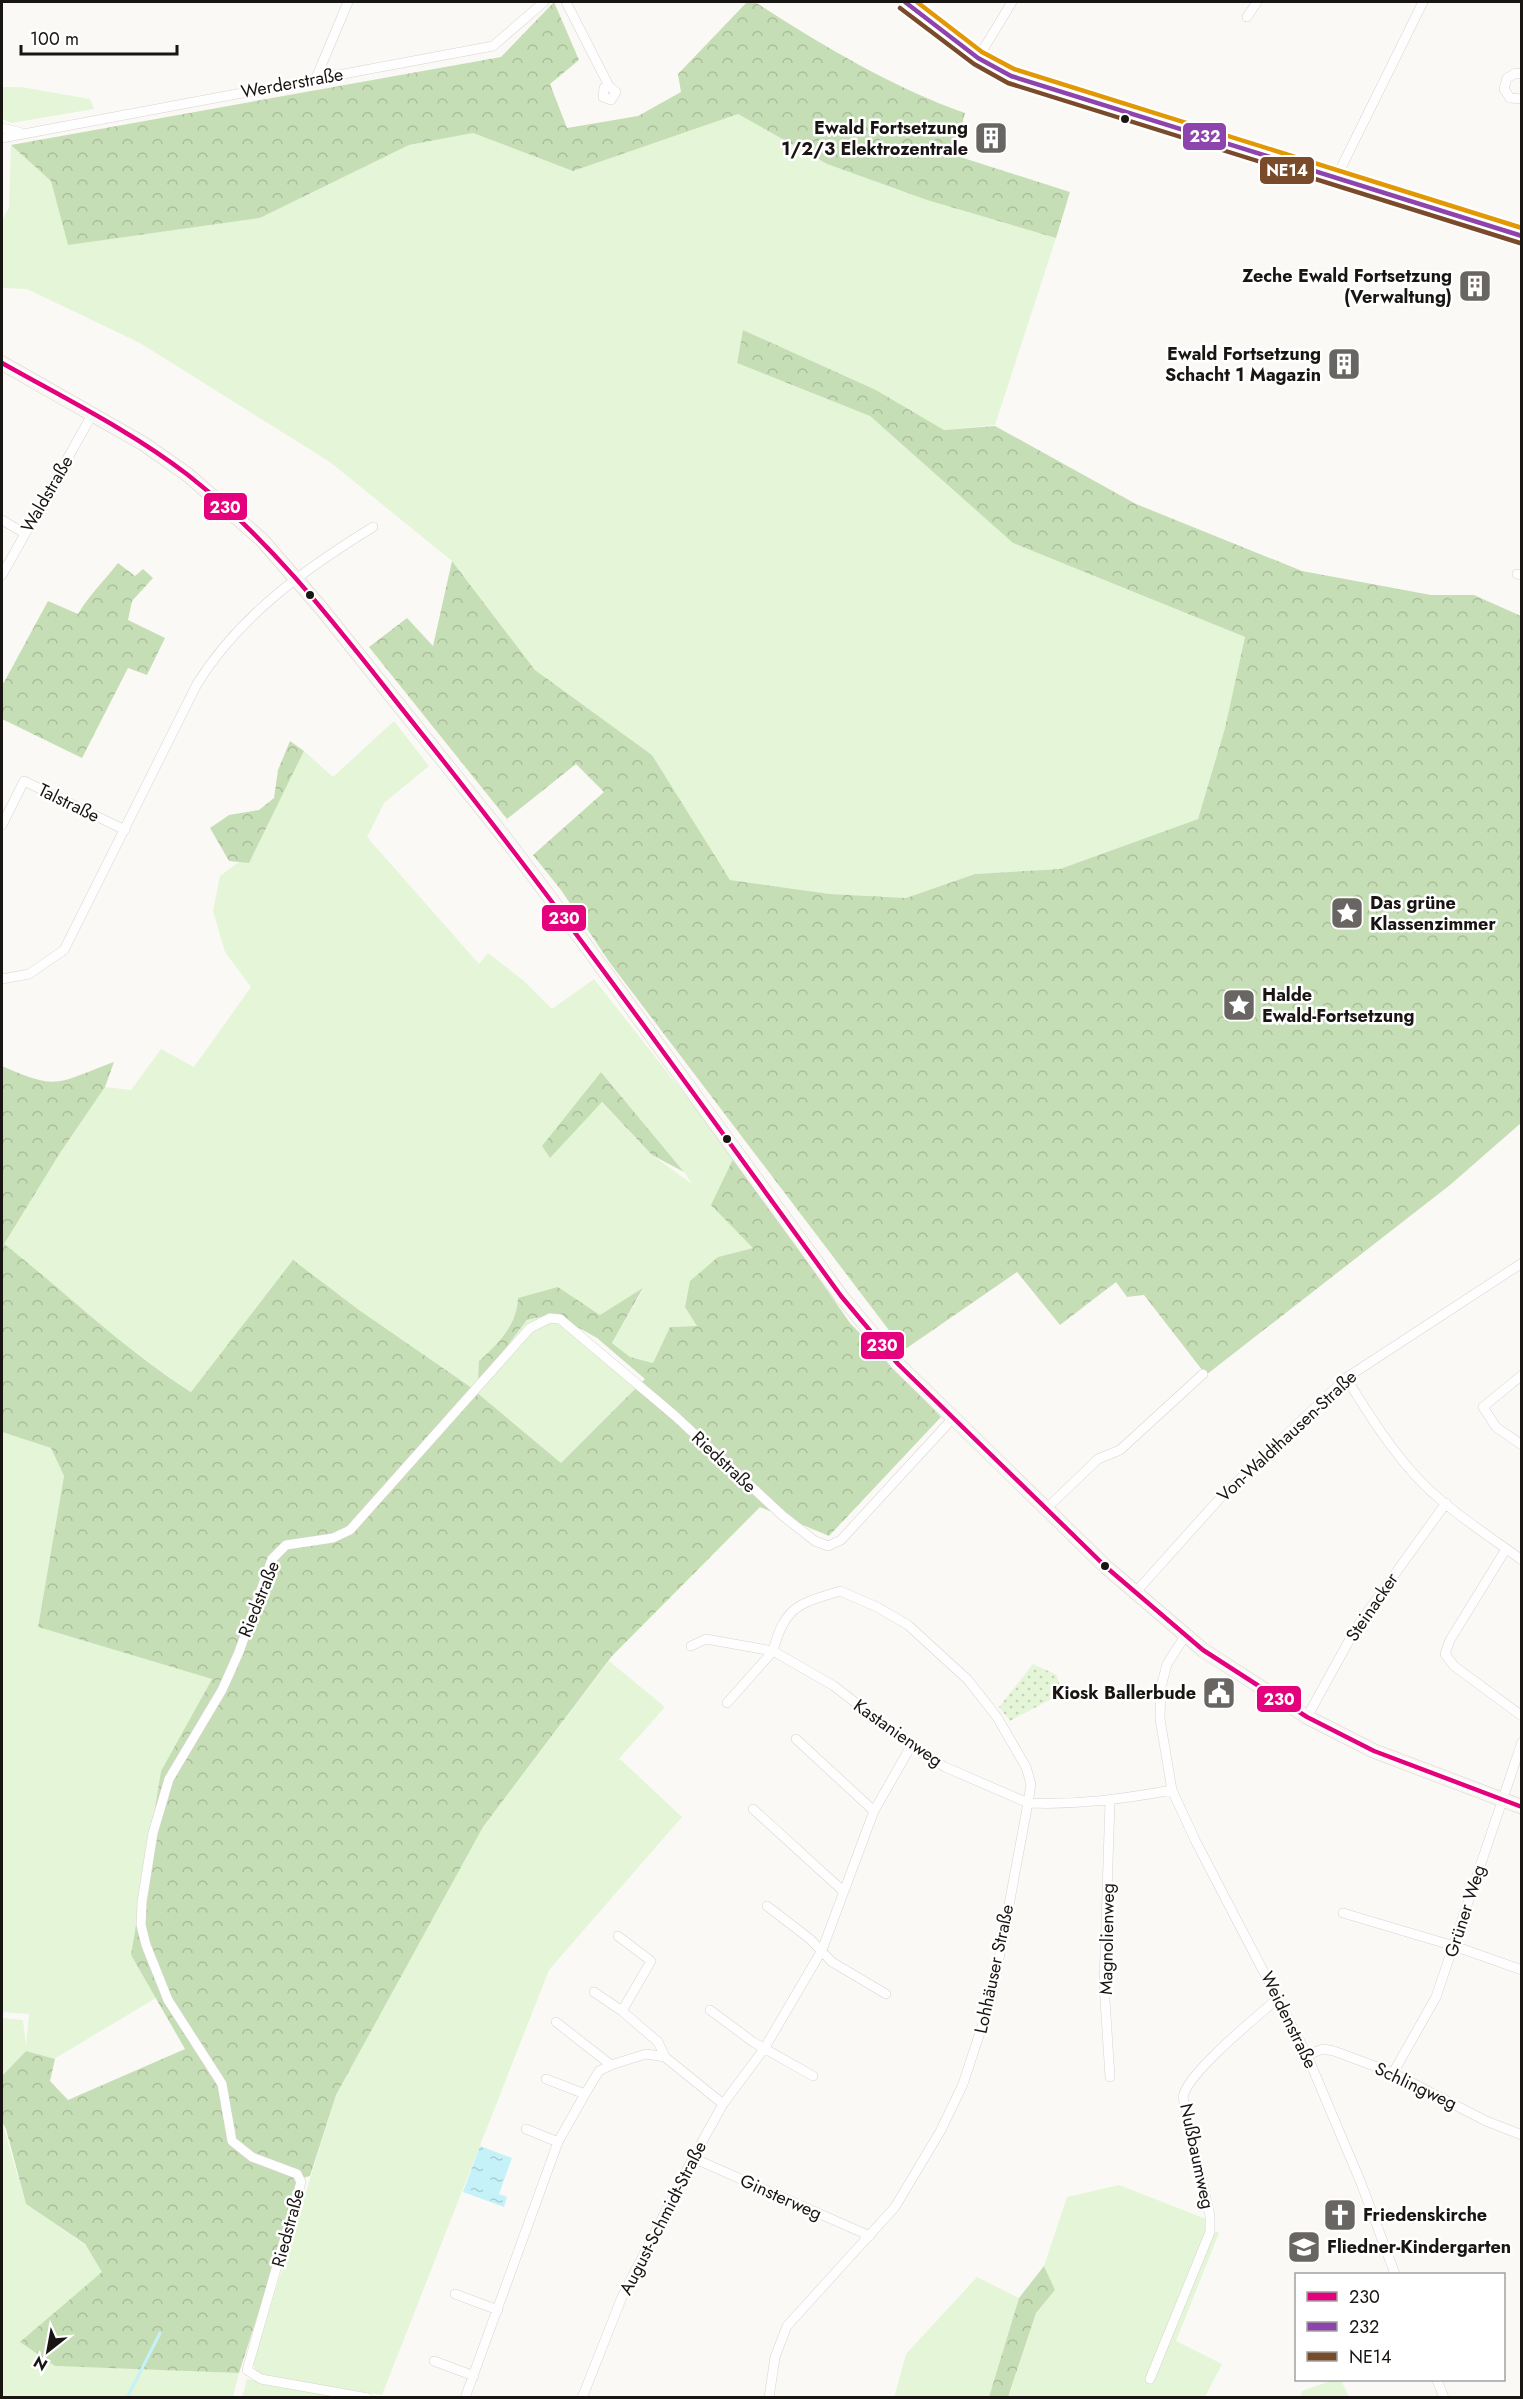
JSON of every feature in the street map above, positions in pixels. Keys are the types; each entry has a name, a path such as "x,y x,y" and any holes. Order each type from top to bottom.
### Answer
{"street":[{"path":"316,78 348,2"},
{"name":"Werderstraße","path":"2,138 493,46 544,2"},
{"path":"566,2 609,86"},
{"path":"905,2 978,58 1011,76 1521,236"},
{"path":"978,58 1012,2"},
{"path":"1247,17 1257,2"},
{"path":"1336,178 1423,2"},
{"path":"1521,74 1516,73 1507,78 1504,89 1510,98 1521,99"},
{"name":"Werderstraße","path":"2,128 24,133"},
{"path":"2,363 93,413 188,476 262,540 297,579 505,838 841,1296 898,1364 1134,1594 1185,1636 1258,1687 1307,1717 1374,1750 1521,1807"},
{"name":"Waldstraße","path":"2,575 93,413"},
{"path":"2,520 24,533"},
{"path":"2,979 29,974 64,950 197,684 213,658 254,613 297,579 373,527"},
{"name":"Talstraße","path":"2,825 24,781 125,830"},
{"name":"Von-Waldthausen-Straße","path":"1134,1594 1222,1496 1346,1378 1521,1263"},
{"name":"Riedstraße","path":"368,2397 261,2379 247,2370 301,2182 297,2174 252,2157 232,2141 222,2084 168,2000 153,1964 141,1925 142,1902 153,1833 169,1779 222,1690 239,1652 272,1559 286,1545 333,1538 350,1530 530,1328 550,1318 560,1319 588,1340 674,1414 783,1516 815,1541 828,1546 841,1540 954,1418"},
{"path":"1047,1508 1098,1459 1120,1450 1203,1374"},
{"path":"1521,1375 1483,1407 1496,1427 1521,1445"},
{"path":"1346,1378 1385,1439 1414,1475 1446,1503 1521,1560"},
{"name":"Steinacker","path":"1307,1717 1356,1628 1446,1503"},
{"path":"1506,1549 1450,1640 1445,1654 1454,1666 1521,1716"},
{"path":"727,1703 773,1651 780,1624 802,1603 846,1592 908,1625 968,1680 997,1717 1026,1767 1031,1784 1028,1803 1070,1805 1110,1801 1172,1790"},
{"name":"Weidenstraße","path":"1185,1636 1167,1664 1161,1687 1160,1719 1172,1790 1195,1840 1307,2055 1361,2183 1395,2273"},
{"name":"Kastanienweg","path":"692,1646 706,1639 773,1651 834,1686 911,1746 945,1767 1028,1803"},
{"path":"796,1739 874,1811"},
{"name":"Grüner Weg","path":"1393,2073 1436,1997 1521,1742"},
{"name":"August-Schmidt-Straße","path":"582,2397 622,2297 693,2158 723,2104 764,2049 822,1950 842,1890 874,1811 911,1746"},
{"name":"Magnolienweg","path":"1110,1801 1104,1984 1110,2077"},
{"name":"Lohhäuser Straße","path":"769,2397 775,2357 788,2326 798,2312 895,2207 941,2130 969,2068 992,1996 1028,1803"},
{"path":"753,1809 842,1890"},
{"path":"767,1906 822,1950 832,1962 886,1994"},
{"path":"1343,1913 1454,1946 1521,1970"},
{"path":"618,1936 651,1961 622,2011"},
{"path":"594,1992 622,2011 658,2042 665,2057 723,2104"},
{"name":"Nußbaumweg","path":"1150,2379 1210,2232 1210,2216 1183,2097 1184,2090 1203,2068 1278,1998"},
{"path":"710,2010 764,2049 813,2076"},
{"path":"556,2022 611,2065"},
{"name":"Schlingweg","path":"1307,2055 1323,2049 1334,2051 1393,2073 1441,2095 1486,2121 1521,2135"},
{"path":"465,2397 558,2142 585,2094 599,2072 611,2065 646,2054 665,2057"},
{"path":"546,2079 585,2094"},
{"path":"526,2129 558,2142"},
{"name":"Ginsterweg","path":"693,2158 870,2236"},
{"path":"455,2294 498,2310"},
{"path":"434,2361 474,2376"},
{"path":"1438,2381 1444,2397"}],"green space":[{"path":"554,2 579,60 550,84 567,128 638,116 681,92 678,74 747,2 755,2 805,34 883,77 965,113 954,155 1070,192 1056,238 927,200 827,164 738,114 573,171 473,133 409,145 260,218 68,245 51,181 11,145 501,57"},
{"path":"2,87 21,87 90,99 94,109 12,123 2,119"},
{"path":"738,113 827,164 927,200 1056,238 995,425 944,430 876,390 743,330 737,363 870,416 1013,543 1245,637 1225,728 1198,819 1060,869 975,874 906,898 830,894 729,880 652,755 535,670 452,561 330,462 140,343 27,289 2,288 2,221 9,207 11,145 52,181 68,244 260,218 409,145 473,133 573,171"},
{"path":"743,330 876,390 944,430 995,426 1136,504 1302,571 1431,595 1474,595 1521,616 1521,1123 1450,1185 1206,1375 1144,1295 1127,1297 1116,1282 1060,1325 1017,1272 904,1350 610,963 561,890 533,855 604,792 576,764 507,819 369,647 407,618 433,646 452,561 535,670 652,755 730,880 830,894 906,898 975,874 1060,869 1198,819 1225,728 1245,637 1013,543 870,416 737,363"},
{"path":"118,563 135,576 143,569 153,578 132,601 128,620 165,638 147,675 128,668 82,758 2,719 2,686 48,601 78,614"},
{"path":"394,721 429,766 384,803 367,837 479,964 488,953 524,981 552,1009 594,979 734,1157 753,1248 718,1257 698,1326 670,1327 653,1363 630,1357 612,1343 643,1290 600,1315 558,1287 517,1313 479,1383 527,1320 550,1315 637,1387 561,1463 469,1386 293,1261 192,1392 142,1358 3,1244 105,1087 131,1090 161,1049 194,1067 251,987 225,952 213,911 220,876 255,850 304,751 333,777","holes":["601,1072 692,1184 652,1155 601,1102 549,1158"]},
{"path":"290,741 304,751 249,863 229,861 210,828 229,815 259,810 274,798 278,770"},
{"path":"114,1062 105,1087 60,1153 4,1244 142,1358 191,1392 293,1260 359,1310 469,1386 561,1463 645,1379 597,1338 554,1314 527,1320 478,1384 479,1361 506,1333 514,1317 518,1298 558,1287 600,1315 643,1288 612,1343 630,1357 653,1363 670,1327 697,1326 685,1307 690,1281 718,1257 753,1248 711,1205 734,1157 850,1323 941,1417 829,1536 760,1507 612,1656 483,1827 336,2095 310,2176 302,2178 239,2373 55,2366 20,2342 102,2272 85,2244 26,2204 6,2129 2,2122 2,2076 26,2051 55,2059 50,2081 68,2100 185,2049 131,1955 161,1771 212,1679 38,1627 64,1476 51,1448 2,1432 2,1066 36,1079 59,1081"},
{"path":"601,1072 684,1172 652,1155 602,1102 550,1158 542,1146"},
{"path":"2,1432 51,1448 64,1476 38,1627 212,1679 161,1771 131,1955 156,1998 54,2059 26,2051 2,2076 2,2018 23,2020 26,2046 29,2014 2,2012"},
{"path":"609,1661 665,1707 617,1761 620,1759 682,1817 549,1970 382,2395 263,2376 256,2371 253,2363 336,2095 483,1827"},
{"path":"1033,1664 1057,1675 1061,1694 1010,1721 999,1707"},
{"path":"2,2122 26,2204 85,2245 103,2272 21,2342 55,2366 239,2373 233,2397 2,2397"},
{"path":"1119,2185 1206,2219 1207,2228 1219,2233 1176,2341 1222,2364 1205,2397 1008,2398 1036,2313 1055,2290 1044,2266 1067,2197"},
{"path":"1044,2266 1055,2290 1036,2313 1008,2397 989,2397 1019,2298"},
{"path":"977,2277 1019,2298 989,2397 894,2398 906,2354"},
{"path":"247,2379 342,2397 242,2398"},
{"path":"1330,2381 1341,2381 1349,2397 1300,2397 1302,2391"}],"water":[{"path":"480,2146 512,2158 499,2194 507,2197 504,2207 463,2192"}],"waterway":[{"path":"127,2398 160,2333"}],"transit line":[{"name":"232","path":"905,2 978,58 1011,76 1522,236"},
{"path":"917,2 982,52 1014,69 1522,228"},
{"name":"NE14","path":"900,8 974,64 1008,83 1520,243"},
{"name":"230","path":"2,363 97,416 166,459 221,503 283,565 368,665 530,872 841,1296 898,1364 1106,1567 1203,1650 1307,1717 1374,1751 1522,1807"}],"place":[{"name":"Ewald Fortsetzung 1/2/3 Elektrozentrale","path":"991,138"},
{"name":"Zeche Ewald Fortsetzung (Verwaltung)","path":"1475,286"},
{"name":"Ewald Fortsetzung Schacht 1 Magazin","path":"1344,364"},
{"name":"Das grüne Klassenzimmer","path":"1347,913"},
{"name":"Halde Ewald-Fortsetzung","path":"1239,1005"},
{"name":"Kiosk Ballerbude","path":"1219,1693"},
{"name":"Friedenskirche","path":"1340,2215"},
{"name":"Fliedner-Kindergarten","path":"1304,2247"}]}
